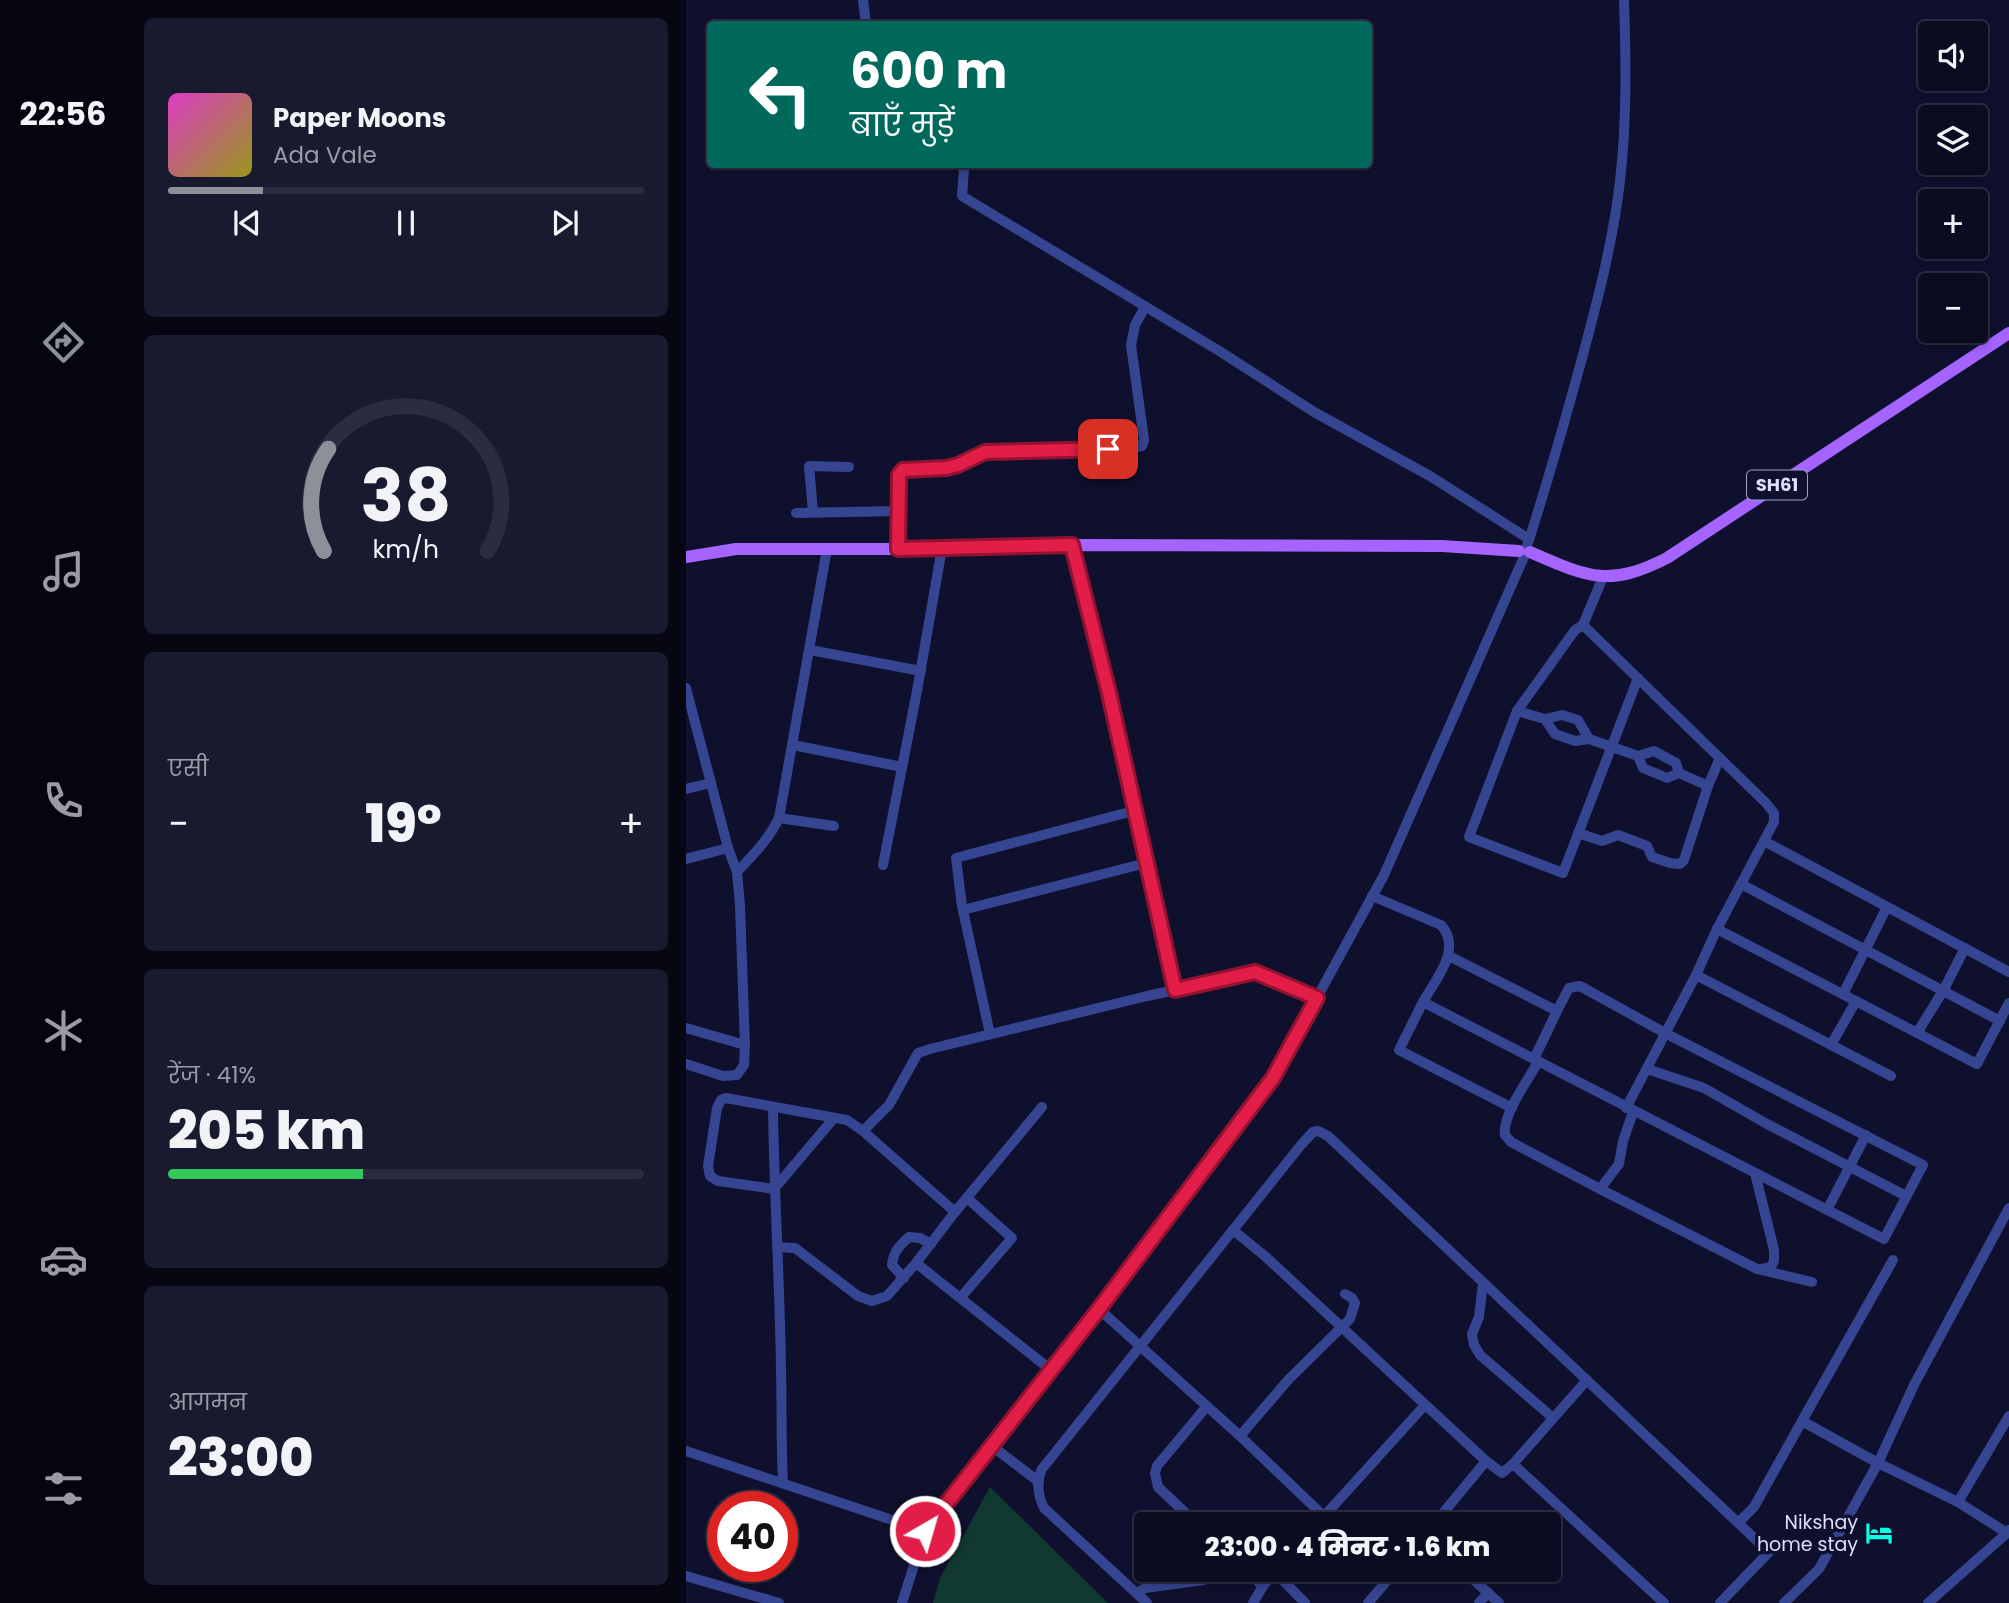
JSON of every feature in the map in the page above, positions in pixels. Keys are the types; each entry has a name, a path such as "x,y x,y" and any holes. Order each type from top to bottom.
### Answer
{"main road":[{"name":"SH61","path":"686,556 736,549 1072,545 1442,546 1526,549 1579,572 1603,577 1625,575 1644,570 1667,558 2009,333"}],"street":[{"path":"863,0 866,21"},
{"path":"902,1603 925,1531 1099,1309 1273,1078 1384,875 1526,549 1555,458 1612,235 1620,179 1626,89 1624,0"},
{"path":"963,168 962,196 1314,412 1430,476 1526,549"},
{"path":"898,549 899,475 908,469 946,468 985,452 1142,446 1144,440 1131,345 1135,325 1145,307"},
{"path":"813,512 810,467 849,467"},
{"path":"796,513 899,510"},
{"path":"1072,545 1109,693 1133,811 1175,990"},
{"path":"883,864 942,548"},
{"path":"737,872 762,846 779,818 827,549"},
{"path":"1603,577 1583,625 1575,630 1517,711 1469,837 1563,873 1638,678"},
{"path":"1583,625 1774,813 1774,822 1647,1069 1630,1110 1619,1164 1600,1189"},
{"path":"810,650 920,671"},
{"path":"686,688 690,715 737,872 745,1045 744,1065 737,1075 723,1076 686,1064"},
{"path":"1517,711 1545,719 1562,715 1578,720 1589,739"},
{"path":"1545,719 1555,734 1575,741 1589,739 1638,756 1654,751 1676,763 1679,773"},
{"path":"793,745 902,767"},
{"path":"1638,756 1643,768 1667,778 1679,773 1708,786"},
{"path":"1578,833 1602,841 1618,835 1647,846 1652,857 1680,864 1684,860 1720,758"},
{"path":"686,789 711,783"},
{"path":"990,1034 963,911 956,858 1133,811"},
{"path":"779,818 834,826"},
{"path":"1764,841 2009,972"},
{"path":"686,859 728,848"},
{"path":"963,911 1146,863"},
{"path":"1741,884 2000,1021"},
{"path":"1372,896 1441,925 1450,939 1449,956 1399,1050 1512,1108"},
{"path":"1843,994 1887,907"},
{"path":"1717,929 1977,1065 2009,1003"},
{"path":"1917,1033 1965,948"},
{"path":"1449,956 1557,1011"},
{"path":"863,1131 889,1105 918,1053 1255,972 1317,998"},
{"path":"1696,975 1891,1076"},
{"path":"1423,1002 1536,1061 1630,1110 1884,1239 1923,1164 1665,1033 1580,986 1569,988 1536,1061 1512,1108 1504,1130 1507,1139 1757,1269 1812,1282"},
{"path":"1831,1045 1856,1001"},
{"path":"686,1028 745,1045"},
{"path":"1647,1069 1704,1088 1849,1168 1906,1196"},
{"path":"774,1189 713,1179 708,1171 717,1108 721,1100 732,1098 847,1120 955,1212"},
{"path":"773,1107 782,1483"},
{"path":"777,1247 795,1248 859,1296 872,1301 887,1296 916,1264 955,1212 1042,1107"},
{"path":"774,1189 834,1118"},
{"path":"1147,1603 1044,1508 1040,1500 1039,1475 1301,1145 1313,1132 1318,1131 1328,1136 1769,1552 1720,1603"},
{"path":"1827,1210 1866,1135"},
{"path":"1755,1173 1774,1250 1771,1267 1757,1269"},
{"path":"961,1297 1012,1238 967,1198"},
{"path":"1784,1603 1819,1569 1878,1463 1914,1385 2009,1208"},
{"path":"1233,1230 1502,1473 1587,1380"},
{"path":"904,1278 892,1265 892,1255 909,1237 920,1238 931,1244"},
{"path":"1738,1522 1754,1507 1893,1260"},
{"path":"916,1264 1051,1370"},
{"path":"1483,1283 1479,1317 1472,1334 1474,1345 1480,1354 1553,1418"},
{"path":"1240,1436 1289,1379 1350,1319 1355,1306 1354,1300 1345,1294"},
{"path":"1099,1309 1240,1436 1314,1512"},
{"path":"1333,1512 1425,1405"},
{"path":"1184,1512 1158,1487 1155,1473 1157,1466 1207,1406"},
{"path":"1958,1502 2009,1416"},
{"path":"1802,1421 1878,1463 1958,1502 2008,1532 1928,1603"},
{"path":"992,1446 1039,1482"},
{"path":"686,1451 925,1531"},
{"path":"1444,1512 1486,1461"},
{"path":"1513,1464 1664,1603"},
{"path":"686,1576 773,1602"},
{"path":"1137,1593 1145,1588 1189,1582"},
{"path":"1259,1582 1263,1586"},
{"path":"1253,1603 1266,1582"},
{"path":"1286,1582 1305,1603"},
{"path":"1368,1603 1385,1582"},
{"path":"1476,1582 1499,1603"},
{"path":"1479,1603 1488,1593"}],"green space":[{"path":"990,1487 1108,1603 933,1603 940,1578"}],"place":[{"name":"Nikshay home stay","path":"1879,1533"}],"route":[{"path":"925,1531 1099,1309 1273,1078 1317,998 1255,972 1175,990 1133,811 1109,693 1072,545 898,549 899,475 903,470 946,468 985,452 1108,449"}]}
